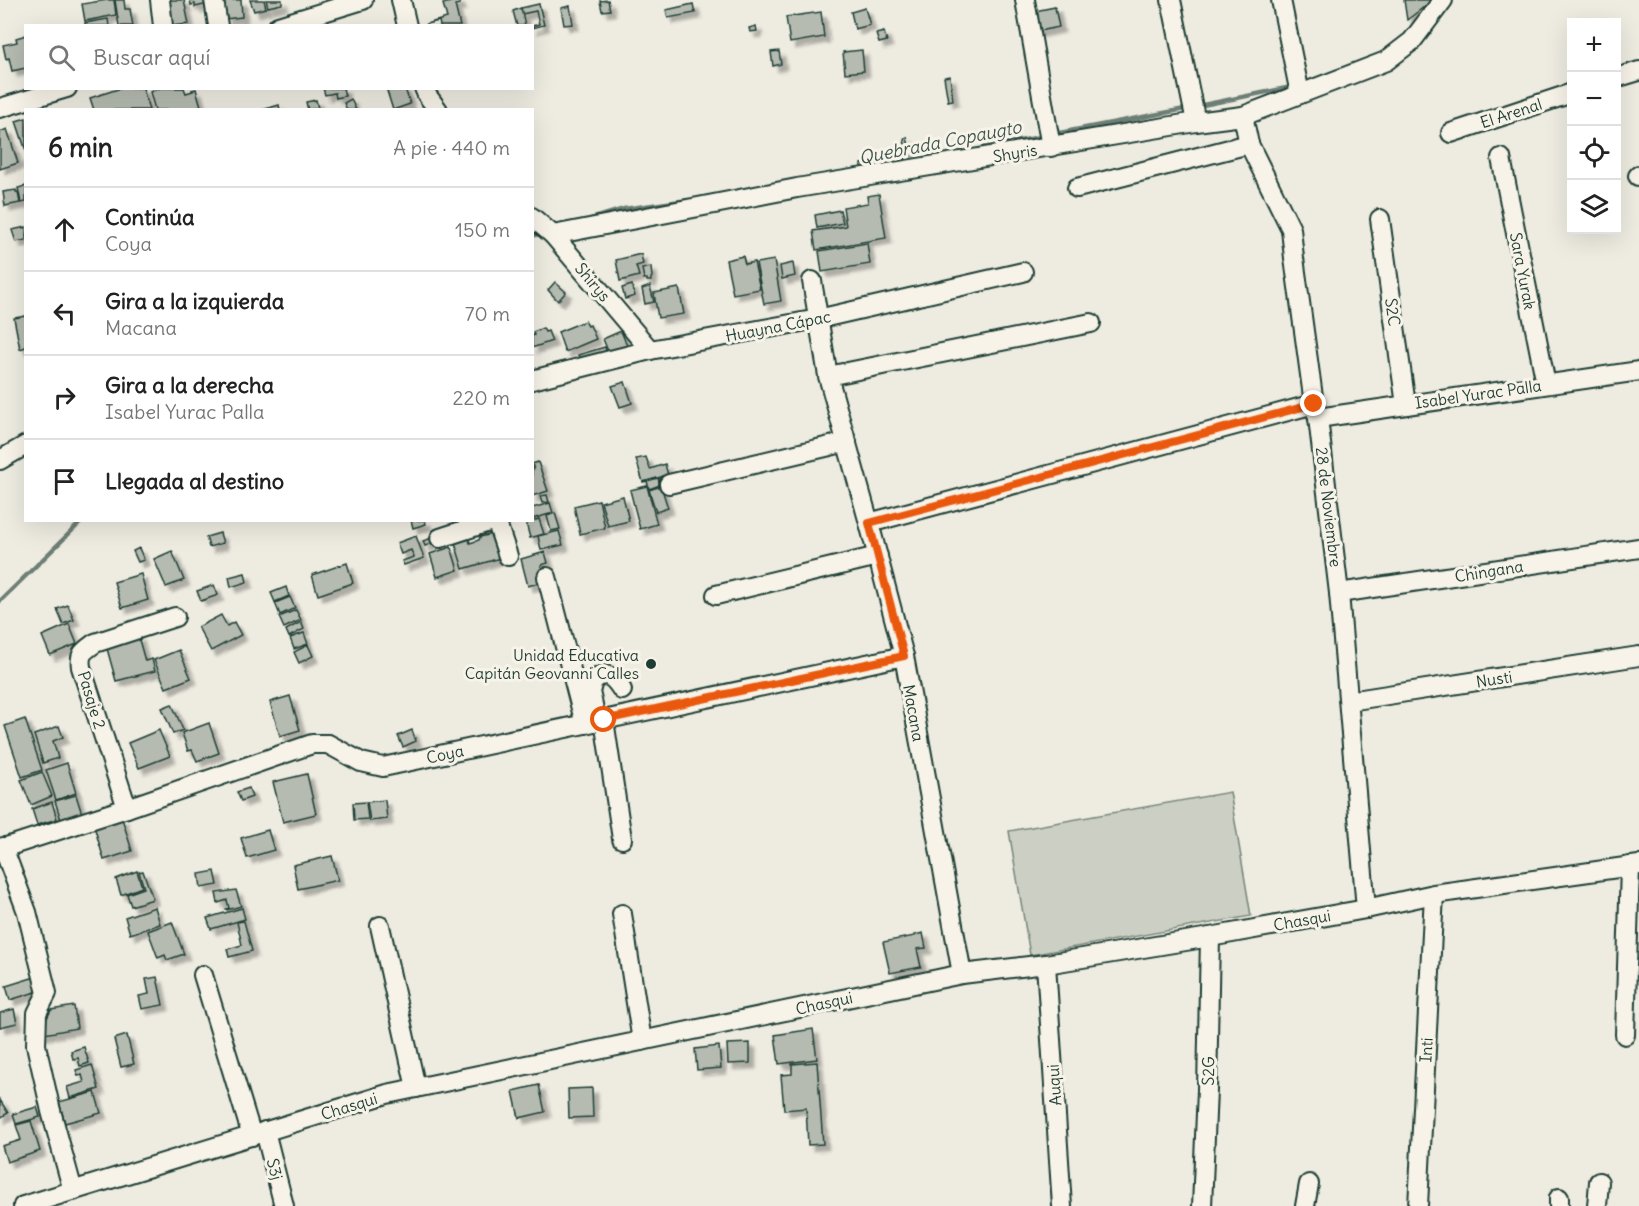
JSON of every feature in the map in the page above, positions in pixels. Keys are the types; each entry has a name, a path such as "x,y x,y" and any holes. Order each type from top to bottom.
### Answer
{"street":[{"path":"160,0 163,24"},
{"path":"214,0 218,24"},
{"path":"285,24 363,0"},
{"path":"401,0 407,24"},
{"path":"1025,0 1051,147"},
{"path":"1171,0 1196,122"},
{"path":"1281,0 1300,94"},
{"name":"Shyris","path":"553,235 797,188 1243,116 1386,61 1412,41 1443,0"},
{"path":"1621,77 1639,71"},
{"path":"0,108 60,90"},
{"path":"425,90 437,108"},
{"name":"El Arenal","path":"1451,133 1567,95"},
{"name":"28 de Noviembre","path":"1243,116 1249,144 1291,229 1339,593 1366,909"},
{"path":"1077,188 1249,144"},
{"name":"Sara Yurak","path":"1501,158 1546,384"},
{"name":"Shirys","path":"534,219 553,235 650,350"},
{"name":"S2C","path":"1380,219 1406,405"},
{"name":"Huayna Cápac","path":"534,379 650,350 818,319 1023,272"},
{"name":"Macana","path":"812,281 828,376 904,656 962,974"},
{"path":"828,376 1091,322"},
{"name":"Isabel Yurac Palla","path":"869,523 1316,411 1406,405 1639,371"},
{"path":"669,484 847,442"},
{"path":"0,460 24,446"},
{"path":"441,538 490,522"},
{"path":"497,522 508,556"},
{"name":"Chingana","path":"1339,593 1639,548"},
{"path":"716,595 878,556"},
{"path":"547,577 595,722 608,733 622,839"},
{"name":"Pasaje 2","path":"127,808 80,658 84,651 95,643 176,617"},
{"name":"Coya","path":"2,848 127,808 312,744 328,744 362,762 383,767 904,656"},
{"name":"Nusti","path":"1349,701 1639,656"},
{"path":"595,722 590,692 593,681 604,675 610,676 621,690"},
{"path":"2,848 27,912 47,993 37,1013 36,1045 73,1191"},
{"path":"1625,1035 1635,866"},
{"name":"Chasqui","path":"23,1206 387,1094 962,974 1046,964 1366,909 1434,894 1635,866"},
{"name":"Inti","path":"1418,1206 1434,894"},
{"path":"622,914 642,1041"},
{"path":"380,926 416,1088"},
{"name":"S2G","path":"1202,1206 1210,936"},
{"name":"Auqui","path":"1046,964 1062,1206"},
{"name":"S3j","path":"203,975 284,1206"},
{"path":"1597,1206 1599,1182"},
{"path":"1305,1206 1309,1184"}],"shaded area":[{"path":"1230,792 1251,916 1030,955 1009,831"}],"building":[{"path":"114,0 116,15 85,21 82,4"},
{"path":"115,0 124,0 125,9 130,9 133,24 119,24"},
{"path":"166,0 184,0 189,24 170,24"},
{"path":"190,0 213,0 213,3 195,7 195,4 191,5"},
{"path":"223,0 241,0 242,17 225,19"},
{"path":"250,0 264,0 266,8 254,11"},
{"path":"266,0 282,0 282,4 268,7"},
{"path":"451,0 459,0 460,4 455,5 460,24 440,24 439,21 426,24 447,18 443,4"},
{"path":"608,0 610,10 602,11 600,1"},
{"path":"1404,0 1433,0 1407,20"},
{"path":"539,4 544,25 534,28 539,24 536,11 522,14 521,8"},
{"path":"693,4 695,13 668,18 666,10"},
{"path":"570,6 573,24 564,25 561,8"},
{"path":"1055,7 1059,27 1035,32 1030,12"},
{"path":"521,8 525,24 516,24 513,11"},
{"path":"865,8 870,25 855,29 851,12"},
{"path":"821,12 824,37 790,43 786,17"},
{"path":"108,19 109,24 85,24"},
{"path":"756,26 757,31 750,32 749,28"},
{"path":"884,32 887,41 879,43 876,34"},
{"path":"24,36 24,68 12,71 3,45 17,42 16,38"},
{"path":"862,50 864,71 845,73 843,52"},
{"path":"779,51 781,64 773,66 771,52"},
{"path":"950,76 953,100 948,101 944,77"},
{"path":"115,90 144,90 148,108 93,108 90,98"},
{"path":"185,90 186,93 196,90 201,108 154,108 150,92"},
{"path":"324,90 344,90 345,96 336,98 335,93 325,95"},
{"path":"406,90 410,104 392,108 387,91"},
{"path":"351,99 355,108 346,108 344,103"},
{"path":"316,100 318,108 308,108 306,102"},
{"path":"24,119 24,145 16,121"},
{"path":"7,129 18,163 0,169 0,132"},
{"path":"907,137 911,156 907,157 904,139"},
{"path":"905,157 906,162 861,170 861,164"},
{"path":"24,186 24,202 21,203 18,188"},
{"path":"16,190 20,203 5,206 3,192"},
{"path":"879,194 886,238 816,250 813,231 846,226 843,207 868,203 867,196"},
{"path":"840,210 843,223 817,228 815,215"},
{"path":"24,227 24,240 16,242 12,230"},
{"path":"867,243 870,264 822,272 819,251"},
{"path":"641,254 643,264 636,266 639,276 620,281 616,260"},
{"path":"743,256 745,264 754,262 760,289 733,294 726,260"},
{"path":"774,260 781,301 764,304 756,263"},
{"path":"793,263 795,276 782,279 780,266"},
{"path":"651,267 651,281 647,281 644,279 642,269"},
{"path":"555,282 566,292 558,301 548,290"},
{"path":"632,285 635,296 625,299 622,288"},
{"path":"650,286 654,302 645,304 642,289"},
{"path":"679,288 684,314 658,318 654,293"},
{"path":"24,316 24,348 20,349 14,318"},
{"path":"585,321 588,326 590,325 596,339 565,352 558,332"},
{"path":"543,328 545,332 548,331 552,341 534,347 534,332"},
{"path":"621,331 628,348 610,356 603,339"},
{"path":"605,347 608,358 581,365 578,355"},
{"path":"625,382 632,403 620,407 612,386"},
{"path":"646,457 650,469 665,464 668,475 643,482 636,459"},
{"path":"538,462 548,491 534,495 534,469 534,463"},
{"path":"658,478 660,485 649,489 647,481"},
{"path":"647,486 657,524 640,529 630,490"},
{"path":"661,486 668,508 656,512 649,490"},
{"path":"547,495 549,502 542,503 540,496"},
{"path":"623,496 629,521 608,526 601,502"},
{"path":"599,500 605,528 580,534 574,506"},
{"path":"550,503 553,513 534,518 534,507"},
{"path":"555,513 560,529 551,531 547,516"},
{"path":"539,519 544,534 530,538 526,523"},
{"path":"412,522 426,522 426,524 413,528"},
{"path":"559,531 563,545 541,550 538,536"},
{"path":"220,533 223,543 209,547 206,537"},
{"path":"492,534 507,556 463,569 455,543 469,539 470,543"},
{"path":"416,536 424,558 404,565 402,561 414,557 411,550 401,554 397,543"},
{"path":"435,537 437,542 425,546 423,541"},
{"path":"451,547 458,570 437,577 430,554"},
{"path":"139,548 144,560 138,562 133,551"},
{"path":"172,551 184,580 166,587 154,559"},
{"path":"545,552 548,563 541,565 545,581 528,586 521,559"},
{"path":"347,563 353,583 318,595 312,575"},
{"path":"245,573 247,582 231,587 229,577"},
{"path":"141,574 148,600 122,608 114,582"},
{"path":"214,585 218,595 201,601 197,591"},
{"path":"286,587 289,596 275,602 271,593"},
{"path":"290,597 295,608 280,615 275,603"},
{"path":"68,605 74,620 63,624 57,609"},
{"path":"296,610 301,620 284,628 279,617"},
{"path":"221,615 227,626 234,622 241,635 211,651 198,627"},
{"path":"301,622 304,629 289,637 286,630"},
{"path":"69,624 77,644 50,655 42,636"},
{"path":"304,633 308,644 294,649 290,638"},
{"path":"138,636 145,661 152,659 155,671 116,681 106,645"},
{"path":"308,645 313,656 299,663 294,652"},
{"path":"179,650 191,678 166,688 154,660"},
{"path":"290,696 300,730 280,736 270,702"},
{"path":"172,704 183,730 173,734 162,708"},
{"path":"25,719 42,770 22,777 5,726"},
{"path":"209,723 219,753 197,761 192,750 188,751 182,733"},
{"path":"59,726 63,737 53,741 58,758 43,763 34,735"},
{"path":"159,730 170,756 139,768 128,743"},
{"path":"412,730 416,741 403,747 398,736"},
{"path":"67,763 76,793 56,800 46,770"},
{"path":"42,772 52,796 31,805 21,780"},
{"path":"307,774 316,814 283,822 273,782"},
{"path":"249,788 252,797 241,801 237,792"},
{"path":"76,795 82,814 61,820 55,801"},
{"path":"385,800 387,819 370,821 367,802"},
{"path":"52,802 57,819 37,825 32,809"},
{"path":"366,802 368,819 354,820 353,803"},
{"path":"122,818 132,851 104,860 94,826"},
{"path":"268,830 274,850 247,858 241,838"},
{"path":"332,856 338,880 298,889 293,865"},
{"path":"137,871 142,887 121,895 116,879"},
{"path":"143,871 153,899 131,906 127,894 144,888 139,872"},
{"path":"215,871 218,885 201,888 199,874"},
{"path":"236,890 241,906 227,910 229,908 227,900 218,903 216,893"},
{"path":"155,907 160,924 130,934 125,917"},
{"path":"242,908 245,919 211,929 207,918"},
{"path":"244,921 252,951 229,957 227,949 242,945 237,922"},
{"path":"172,922 184,954 167,960 165,955 158,958 148,931"},
{"path":"923,933 926,948 917,949 921,967 890,973 883,942"},
{"path":"35,977 39,991 10,1000 6,986"},
{"path":"157,977 163,1005 142,1009 139,996 149,994 146,979"},
{"path":"74,1006 77,1028 39,1035 51,1010"},
{"path":"14,1009 17,1023 0,1027 0,1013"},
{"path":"813,1029 817,1059 779,1064 775,1035"},
{"path":"127,1035 134,1064 121,1067 114,1039"},
{"path":"750,1043 750,1063 728,1064 727,1044"},
{"path":"719,1046 721,1068 697,1070 695,1049"},
{"path":"84,1047 89,1063 80,1066 78,1058 73,1059 71,1051"},
{"path":"817,1062 823,1144 808,1145 806,1108 784,1110 781,1075 792,1074 792,1064"},
{"path":"92,1065 99,1089 70,1098 67,1087 84,1082 82,1075 78,1076 76,1070"},
{"path":"539,1085 545,1112 519,1118 513,1091"},
{"path":"592,1088 593,1117 569,1118 568,1089"},
{"path":"95,1092 101,1113 65,1123 59,1102"},
{"path":"0,1100 8,1113 0,1118"},
{"path":"37,1107 40,1117 16,1124 13,1114"},
{"path":"31,1121 40,1151 7,1162 2,1146 21,1140 16,1125"}],"waterway":[{"name":"Quebrada Copaugto","path":"1198,106 1296,86"},
{"name":"Quebrada Copaugto","path":"1054,134 1190,108"},
{"name":"Quebrada Copaugto","path":"983,148 1045,136"},
{"name":"Quebrada Copaugto","path":"591,219 624,209 688,200"},
{"name":"Quebrada Copaugto","path":"534,235 542,233"},
{"name":"Quebrada Copaugto","path":"0,601 81,522"}],"place":[{"name":"Unidad Educativa Capitán Geovanni Calles","path":"651,664"}],"route":[{"path":"604,720 904,656 869,523 1314,404"}]}
